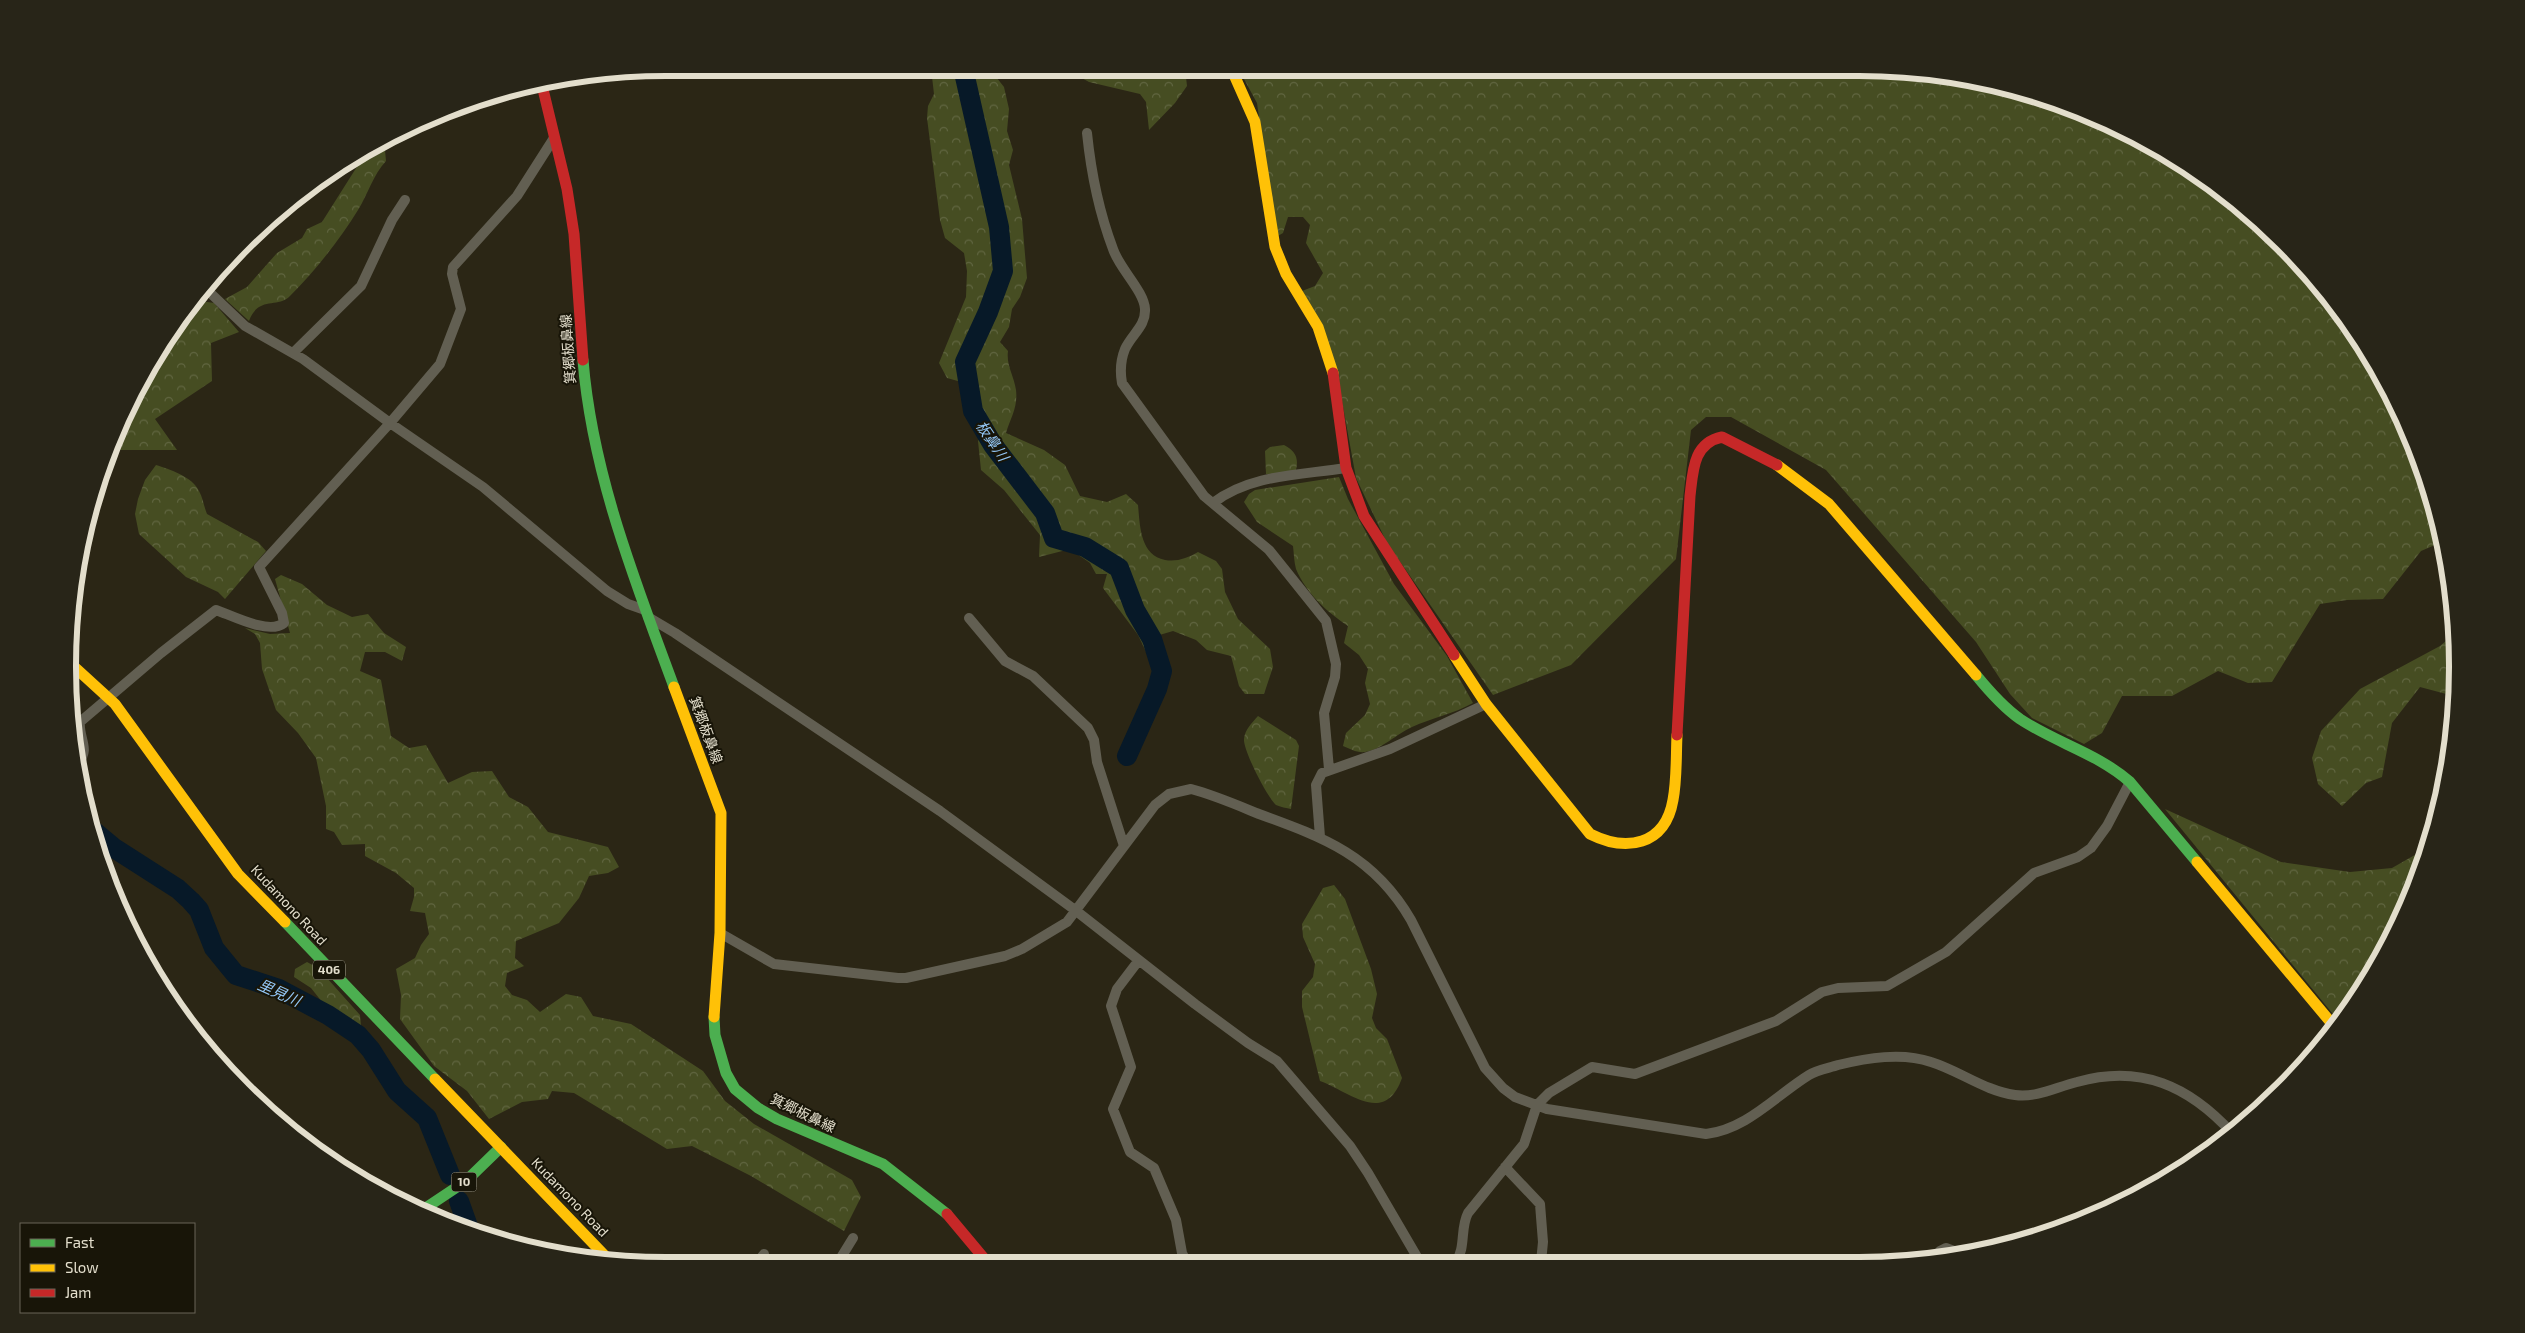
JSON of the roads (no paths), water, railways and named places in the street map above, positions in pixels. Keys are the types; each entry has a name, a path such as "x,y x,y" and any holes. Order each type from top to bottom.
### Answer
{"main road":[{"path":"1235,76 1255,122 1276,247 1286,274 1318,327 1328,354 1336,387 1346,468 1364,516 1486,704 1590,834 1603,842 1618,846 1633,845 1658,833 1670,814 1673,801 1690,506 1694,470 1697,455 1702,444 1712,438 1722,437 1752,450 1781,467 1808,485 1829,504 1987,688 2010,712 2028,724 2118,769 2330,1022"},
{"name":"箕郷板鼻線","path":"543,90 567,189 574,234 586,394 594,441 606,490 647,614 721,813 720,933 714,1014 716,1035 726,1073 735,1089 758,1108 777,1119 883,1164 951,1217 983,1257"},
{"name":"Kudamono Road","path":"76,669 108,698 238,874 602,1253"},
{"name":"10","path":"429,1206 466,1181 501,1147"}],"street":[{"path":"1087,133 1091,168 1113,249 1133,285 1140,293 1145,310 1141,327 1125,349 1121,368 1122,383 1200,491 1269,550 1329,627 1336,664 1335,677 1324,714 1329,769"},
{"path":"80,725 80,722 161,652 216,610 268,628 278,628 284,623 282,613 259,568 390,423 440,364 461,309 452,274 454,267 517,196 554,138"},
{"path":"292,353 361,286 392,220 406,200"},
{"path":"210,293 244,326 292,353 483,487 602,587 647,614 932,806 1075,910 1248,1043 1276,1061 1350,1146 1368,1172 1417,1257"},
{"path":"1213,503 1223,495 1248,483 1346,468"},
{"path":"969,618 1005,661 1033,676 1088,728 1094,740 1097,762 1124,846"},
{"path":"1320,837 1316,785 1318,778 1329,769 1381,753 1486,704"},
{"path":"80,734 85,750 83,757"},
{"path":"1458,1257 1461,1251 1464,1223 1468,1213 1524,1144 1537,1105 1549,1093 1592,1067 1598,1066 1629,1075 1635,1074 1776,1021 1822,992 1838,988 1887,986 1946,952 2034,873 2078,858 2091,848 2107,826 2130,782"},
{"path":"720,933 774,964 906,978 1005,956 1022,949 1067,922 1155,805 1169,794 1191,790 1320,837 1359,859 1386,883 1400,900 1411,920 1485,1068 1503,1088 1515,1097 1546,1108 1706,1134 1723,1132 1740,1124 1811,1074 1838,1065 1894,1056 1931,1061 2000,1092 2018,1095 2039,1095 2098,1076 2144,1078 2171,1086 2193,1097 2213,1113 2226,1128"},
{"path":"1139,960 1117,989 1111,1006 1131,1067 1113,1110 1130,1152 1154,1168 1176,1220 1184,1257"},
{"path":"1505,1167 1540,1204 1543,1242 1542,1257"},
{"path":"841,1257 853,1238"}],"waterway":[{"name":"板鼻川","path":"965,76 999,227 1003,271 988,312 965,362 973,411 993,445 1045,513 1054,538 1085,547 1119,568 1135,610 1152,639 1162,671 1157,689 1127,756"},
{"name":"里見川","path":"102,838 114,848 178,889 191,901 199,910 214,948 236,975 279,989 328,1015 358,1035 371,1050 397,1091 427,1118 450,1175"},
{"name":"里見川","path":"459,1201 466,1221"}]}
